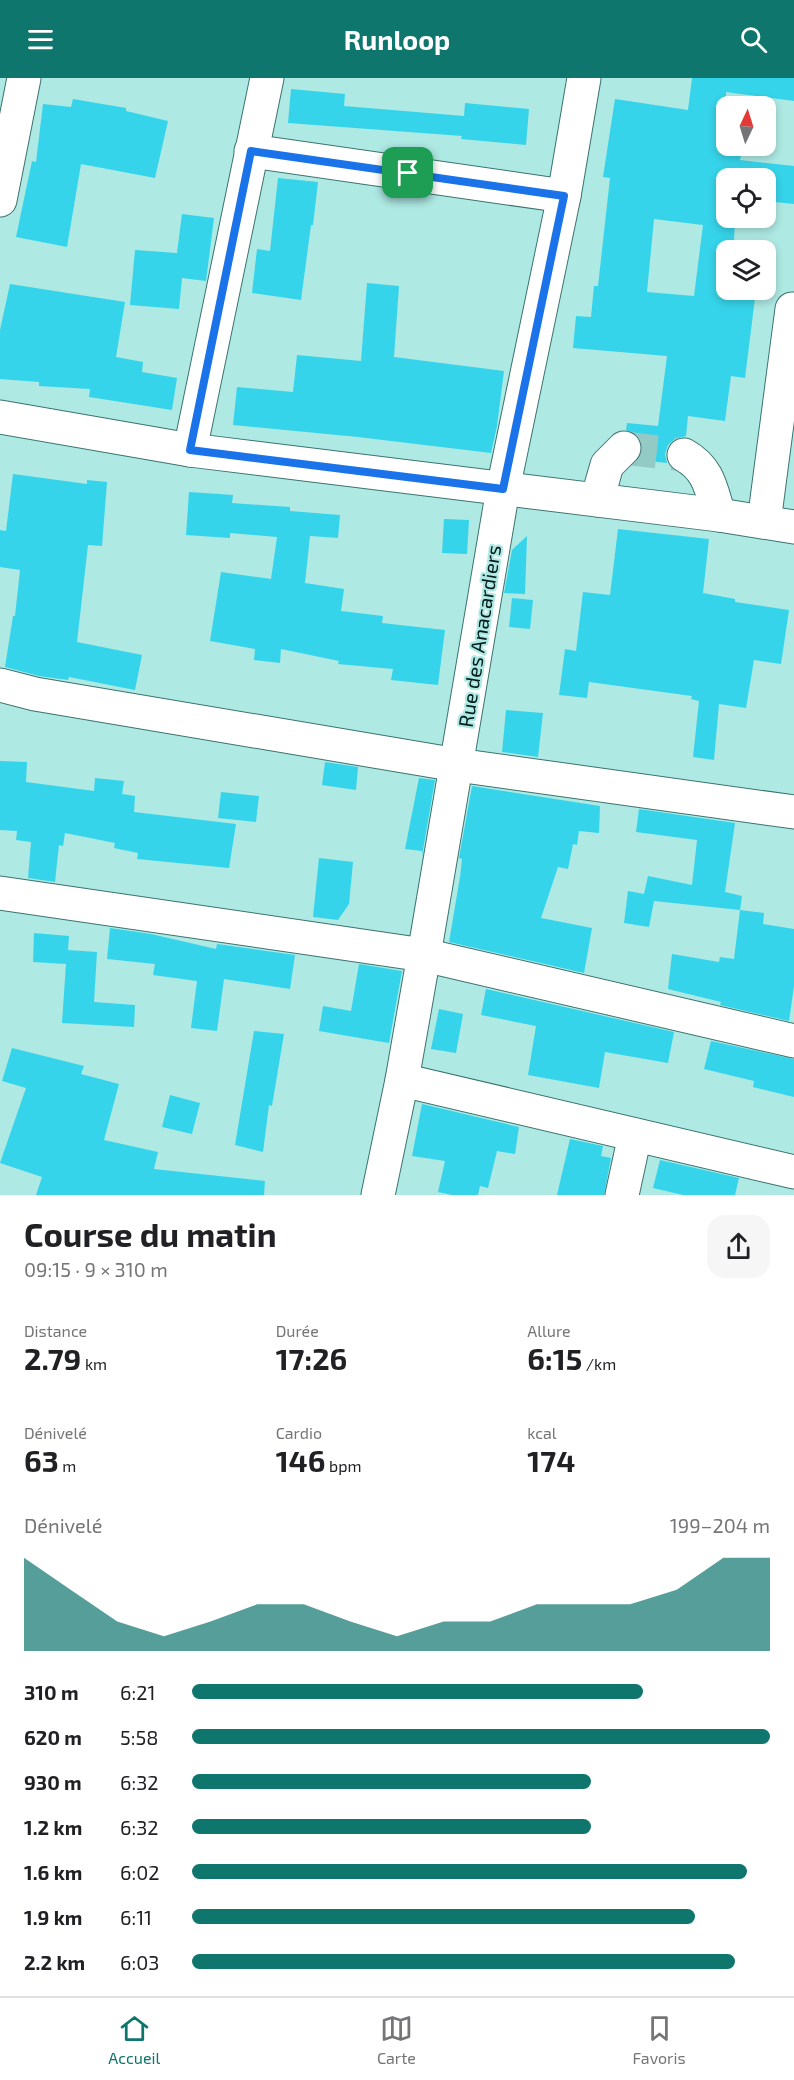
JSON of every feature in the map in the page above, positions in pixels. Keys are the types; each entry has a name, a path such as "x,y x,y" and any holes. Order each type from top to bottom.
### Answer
{"street":[{"path":"0,200 24,78"},
{"path":"190,450 267,78"},
{"name":"Rue des Anacardiers","path":"378,1195 402,1080 503,489 564,196 584,78"},
{"path":"251,151 564,196"},
{"path":"0,417 190,450 779,524 792,309"},
{"path":"597,500 607,465 624,448"},
{"path":"684,454 706,474 718,515"},
{"path":"0,685 35,694 457,765 794,812"},
{"path":"0,893 424,955 794,1041"},
{"path":"402,1080 794,1172"},
{"path":"622,1195 635,1135"}],"building":[{"path":"692,78 794,78 794,101 776,99 776,96 726,92 726,96 716,96 716,156 741,156 740,160 794,166 794,204 776,202 776,168 716,168 716,228 735,228 734,240 716,240 716,300 755,300 745,378 731,376 725,421 688,416 686,436 675,439 668,445 665,454 667,463 638,460 642,452 642,443 637,434 626,430 627,423 658,426 667,356 573,348 576,316 591,317 594,286 598,286 610,178 603,177 615,99 688,110","holes":["654,219 703,225 694,296 647,292"]},
{"path":"291,89 345,94 344,106 464,116 465,103 529,109 526,145 461,139 462,136 288,123"},
{"path":"73,99 126,108 126,111 168,121 155,178 81,164 67,247 16,237 32,161 36,162 43,104 71,107"},
{"path":"278,178 318,182 301,300 252,293 257,249 270,251"},
{"path":"182,214 214,218 206,281 182,278 179,309 130,305 135,250 177,253"},
{"path":"367,283 399,286 394,357 504,371 491,453 233,425 237,387 293,392 297,355 361,361"},
{"path":"10,284 125,302 116,357 143,362 142,372 177,378 172,410 89,397 90,389 39,386 39,382 0,379 0,330"},
{"path":"13,474 87,484 87,480 107,482 102,546 88,545 77,642 142,655 135,690 69,677 68,680 39,676 5,667 13,616 15,616 20,570 0,567 0,530 6,531"},
{"path":"189,492 233,495 232,503 290,507 290,511 340,515 338,538 310,536 305,583 344,589 341,611 383,616 382,623 445,630 438,685 391,680 393,669 338,664 339,661 281,649 280,663 254,660 255,649 210,641 221,572 271,579 277,537 230,533 230,538 186,535"},
{"path":"444,519 469,520 467,554 442,553"},
{"path":"618,529 709,539 703,593 735,599 735,602 789,610 781,664 754,660 746,708 719,704 714,760 693,757 699,701 691,699 692,696 589,682 587,698 559,695 565,649 576,651 583,592 610,595"},
{"path":"527,536 525,594 504,593 512,550"},
{"path":"512,598 533,600 530,629 509,627"},
{"path":"506,710 543,713 538,757 502,752"},
{"path":"0,761 27,762 26,782 94,791 95,778 124,781 122,794 135,796 134,812 236,824 229,868 137,859 138,853 114,848 115,843 65,833 63,846 59,845 55,882 28,878 31,842 16,840 17,831 0,830"},
{"path":"325,762 358,767 356,790 322,785"},
{"path":"419,778 435,780 422,856 422,851 405,849"},
{"path":"472,786 600,806 599,833 579,831 577,845 573,844 568,869 558,867 541,918 592,928 584,973 449,942 460,877 462,859 459,858"},
{"path":"221,792 259,796 256,822 218,818"},
{"path":"639,809 735,823 725,892 742,896 740,910 654,901 649,927 624,923 628,891 644,894 648,876 692,885 697,840 636,832"},
{"path":"319,858 353,862 349,904 338,920 313,917"},
{"path":"740,910 764,913 763,924 794,929 794,986 789,1021 720,1005 721,1002 668,989 672,954 719,962 720,957 734,959"},
{"path":"110,928 151,934 216,949 217,944 295,955 290,989 224,979 217,1031 191,1028 197,981 153,975 155,964 107,959"},
{"path":"34,933 69,936 68,950 97,952 94,1002 135,1005 134,1027 62,1023 66,964 33,962"},
{"path":"359,964 402,971 389,1043 319,1031 323,1006 351,1011"},
{"path":"486,989 674,1032 668,1063 605,1052 599,1088 528,1075 536,1026 481,1015"},
{"path":"439,1009 463,1014 456,1053 431,1049"},
{"path":"254,1031 284,1034 272,1106 269,1105 263,1152 235,1145"},
{"path":"711,1041 794,1059 794,1097 753,1087 754,1081 704,1069"},
{"path":"12,1048 84,1066 81,1074 119,1084 104,1140 158,1152 154,1169 265,1181 264,1195 36,1195 42,1177 0,1163 26,1088 2,1081"},
{"path":"170,1095 200,1103 192,1134 162,1127"},
{"path":"422,1104 519,1127 515,1154 497,1151 488,1188 480,1186 478,1195 452,1195 438,1192 445,1161 412,1156"},
{"path":"570,1139 603,1146 601,1156 611,1158 604,1195 557,1195"},
{"path":"660,1160 739,1178 735,1195 683,1195 653,1188"}],"tunnel":[{"path":"624,448 684,455"}],"route":[{"path":"251,151 408,173 564,196 503,489 190,450 251,151"}]}
